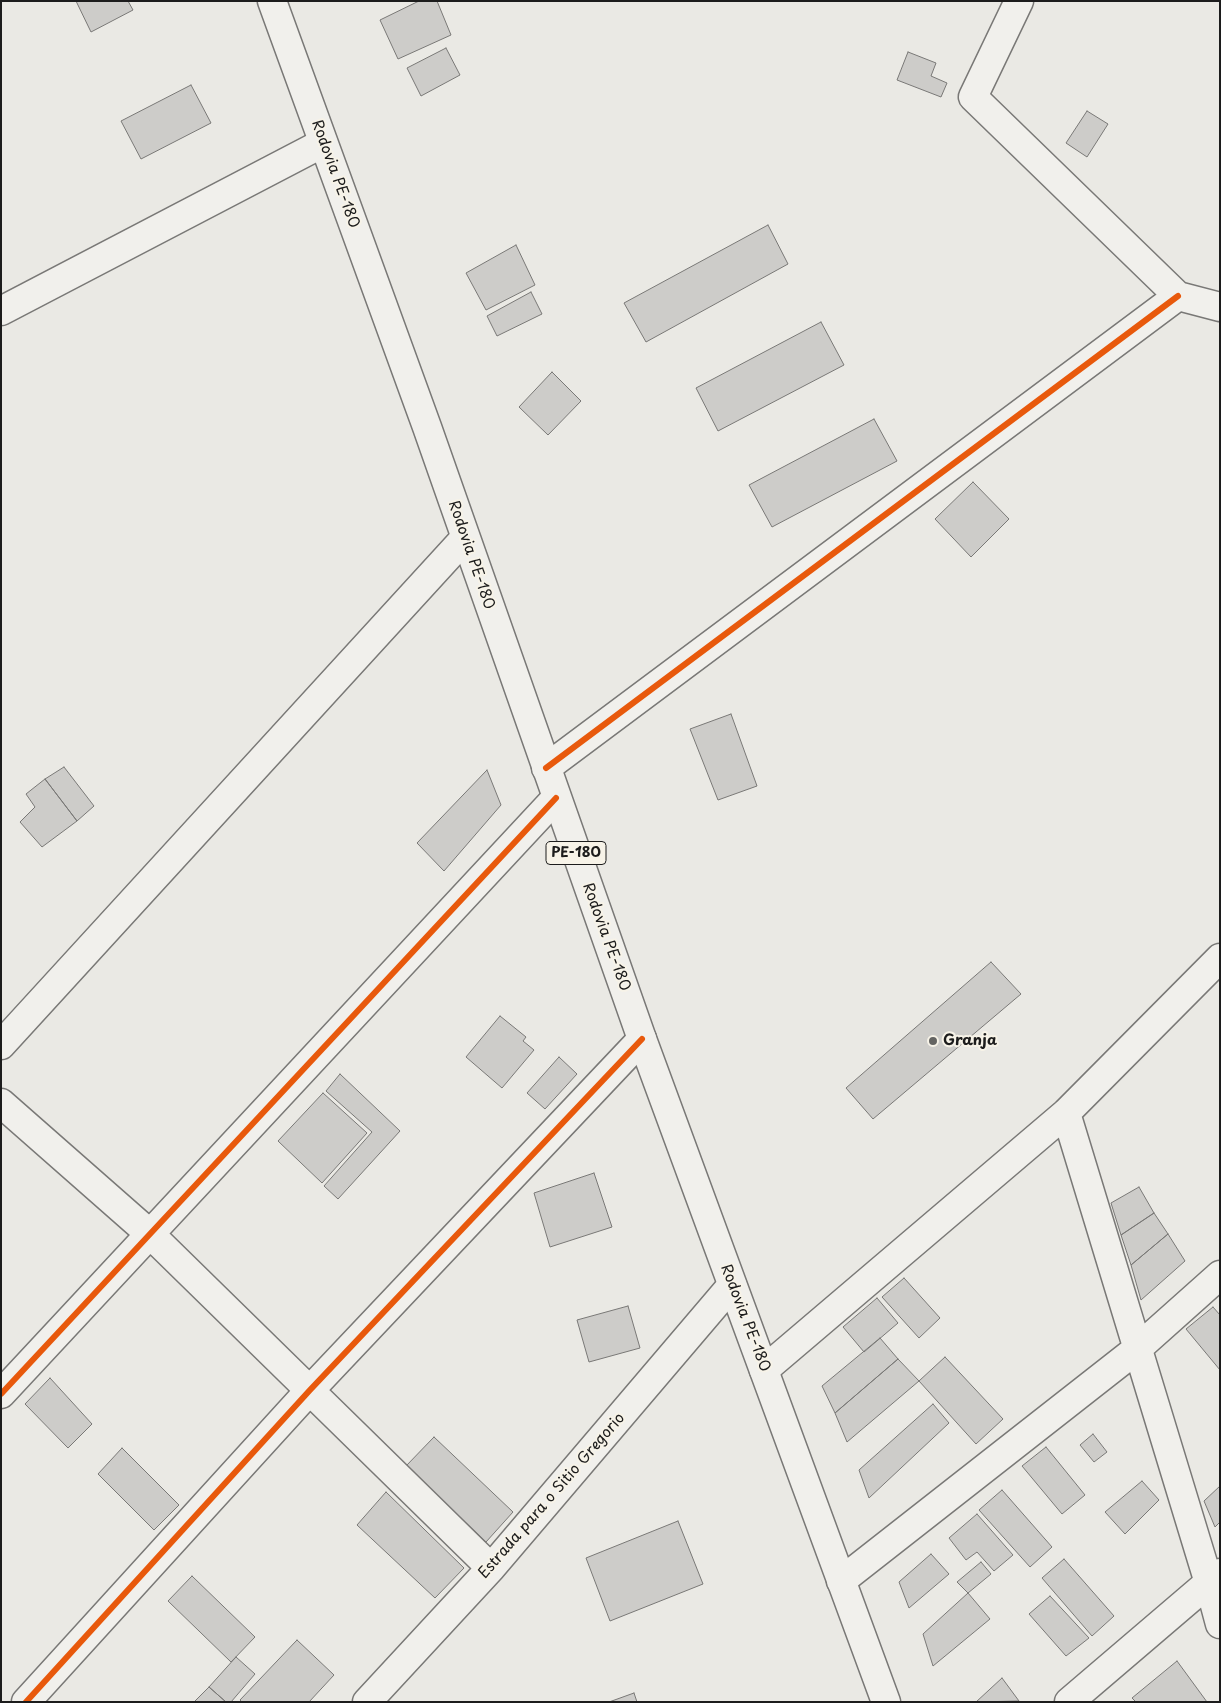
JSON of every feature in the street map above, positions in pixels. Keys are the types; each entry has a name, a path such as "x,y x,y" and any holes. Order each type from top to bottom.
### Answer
{"street":[{"name":"Rodovia PE-180","path":"272,1 642,1039 886,1702"},
{"path":"1019,1 973,97 1178,296 1220,307"},
{"path":"1,311 323,143"},
{"path":"546,768 1178,296"},
{"path":"1,1045 465,538"},
{"path":"1,1394 556,798"},
{"path":"764,1370 1066,1113 1220,958"},
{"path":"26,1702 310,1390 642,1039"},
{"path":"1,1103 150,1234 491,1568"},
{"path":"1066,1113 1137,1349 1215,1578 1220,1624"},
{"path":"841,1581 1137,1349 1220,1275"},
{"name":"Estrada para o Sitio Gregorio","path":"367,1702 491,1568 732,1285"},
{"path":"1069,1702 1215,1578"}],"building":[{"path":"76,1 128,1 133,10 91,32"},
{"path":"419,1 437,1 451,35 398,59 380,20"},
{"path":"446,48 460,75 421,96 407,68"},
{"path":"908,52 936,63 931,76 947,83 941,97 897,80"},
{"path":"191,85 211,123 141,159 121,121"},
{"path":"1087,111 1108,124 1087,157 1066,143"},
{"path":"768,225 788,264 646,342 624,303"},
{"path":"516,245 535,285 486,310 466,273"},
{"path":"531,292 542,314 497,336 487,316"},
{"path":"821,322 844,365 718,431 696,388"},
{"path":"552,372 581,401 548,435 519,407"},
{"path":"874,419 897,461 772,527 749,485"},
{"path":"973,482 1009,519 971,557 935,519"},
{"path":"731,714 757,786 718,800 690,729"},
{"path":"64,767 94,806 77,821 45,779"},
{"path":"487,770 501,805 444,871 417,843"},
{"path":"45,779 77,821 42,847 20,822 35,807 26,794"},
{"name":"Granja","path":"991,962 1021,994 873,1119 846,1088"},
{"path":"500,1016 526,1037 523,1041 534,1050 502,1088 466,1057"},
{"path":"559,1057 577,1074 545,1109 527,1093"},
{"path":"340,1074 400,1131 338,1199 324,1186 372,1132 326,1091"},
{"path":"323,1093 367,1133 322,1183 278,1141"},
{"path":"594,1173 612,1227 550,1247 534,1193"},
{"path":"1139,1187 1154,1213 1121,1235 1111,1203"},
{"path":"1154,1213 1168,1234 1131,1265 1121,1235"},
{"path":"1168,1234 1185,1261 1141,1300 1131,1265"},
{"path":"904,1278 940,1318 919,1338 882,1297"},
{"path":"877,1298 898,1323 864,1352 843,1327"},
{"path":"628,1306 640,1348 589,1362 577,1320"},
{"path":"1213,1307 1220,1315 1220,1370 1186,1329"},
{"path":"880,1338 898,1359 835,1413 822,1386"},
{"path":"945,1357 1003,1419 976,1444 919,1381"},
{"path":"898,1359 919,1381 847,1442 835,1413"},
{"path":"50,1378 92,1424 68,1448 25,1404"},
{"path":"933,1404 949,1423 869,1498 859,1470"},
{"path":"1093,1434 1107,1452 1094,1462 1080,1445"},
{"path":"434,1437 513,1512 486,1542 406,1466"},
{"path":"1046,1447 1085,1495 1062,1514 1022,1466"},
{"path":"122,1448 179,1505 154,1530 98,1474"},
{"path":"1142,1481 1159,1500 1125,1534 1105,1512"},
{"path":"1220,1486 1220,1522 1215,1527 1204,1501"},
{"path":"1002,1490 1052,1547 1030,1567 979,1510"},
{"path":"386,1492 464,1568 435,1598 357,1525"},
{"path":"977,1514 1013,1555 994,1571 977,1552 966,1560 949,1538"},
{"path":"678,1521 703,1584 610,1621 586,1558"},
{"path":"931,1554 949,1574 909,1608 899,1582"},
{"path":"1064,1559 1114,1616 1092,1636 1042,1578"},
{"path":"981,1562 991,1574 968,1593 957,1582"},
{"path":"192,1576 255,1637 231,1662 168,1601"},
{"path":"968,1593 990,1619 933,1666 923,1634"},
{"path":"1050,1596 1089,1638 1066,1656 1029,1614"},
{"path":"297,1640 334,1675 309,1702 242,1702 240,1700"},
{"path":"236,1657 255,1674 231,1702 226,1702 209,1687"},
{"path":"1177,1661 1207,1702 1136,1702 1132,1698"},
{"path":"1002,1678 1019,1701 976,1702"},
{"path":"209,1687 226,1702 194,1702"},
{"path":"634,1693 637,1702 609,1702"}],"cycle path":[{"path":"546,768 1178,296"},
{"path":"1,1394 556,798"},
{"path":"26,1702 310,1390 642,1039"}],"place":[{"name":"Granja","path":"933,1041"}]}
